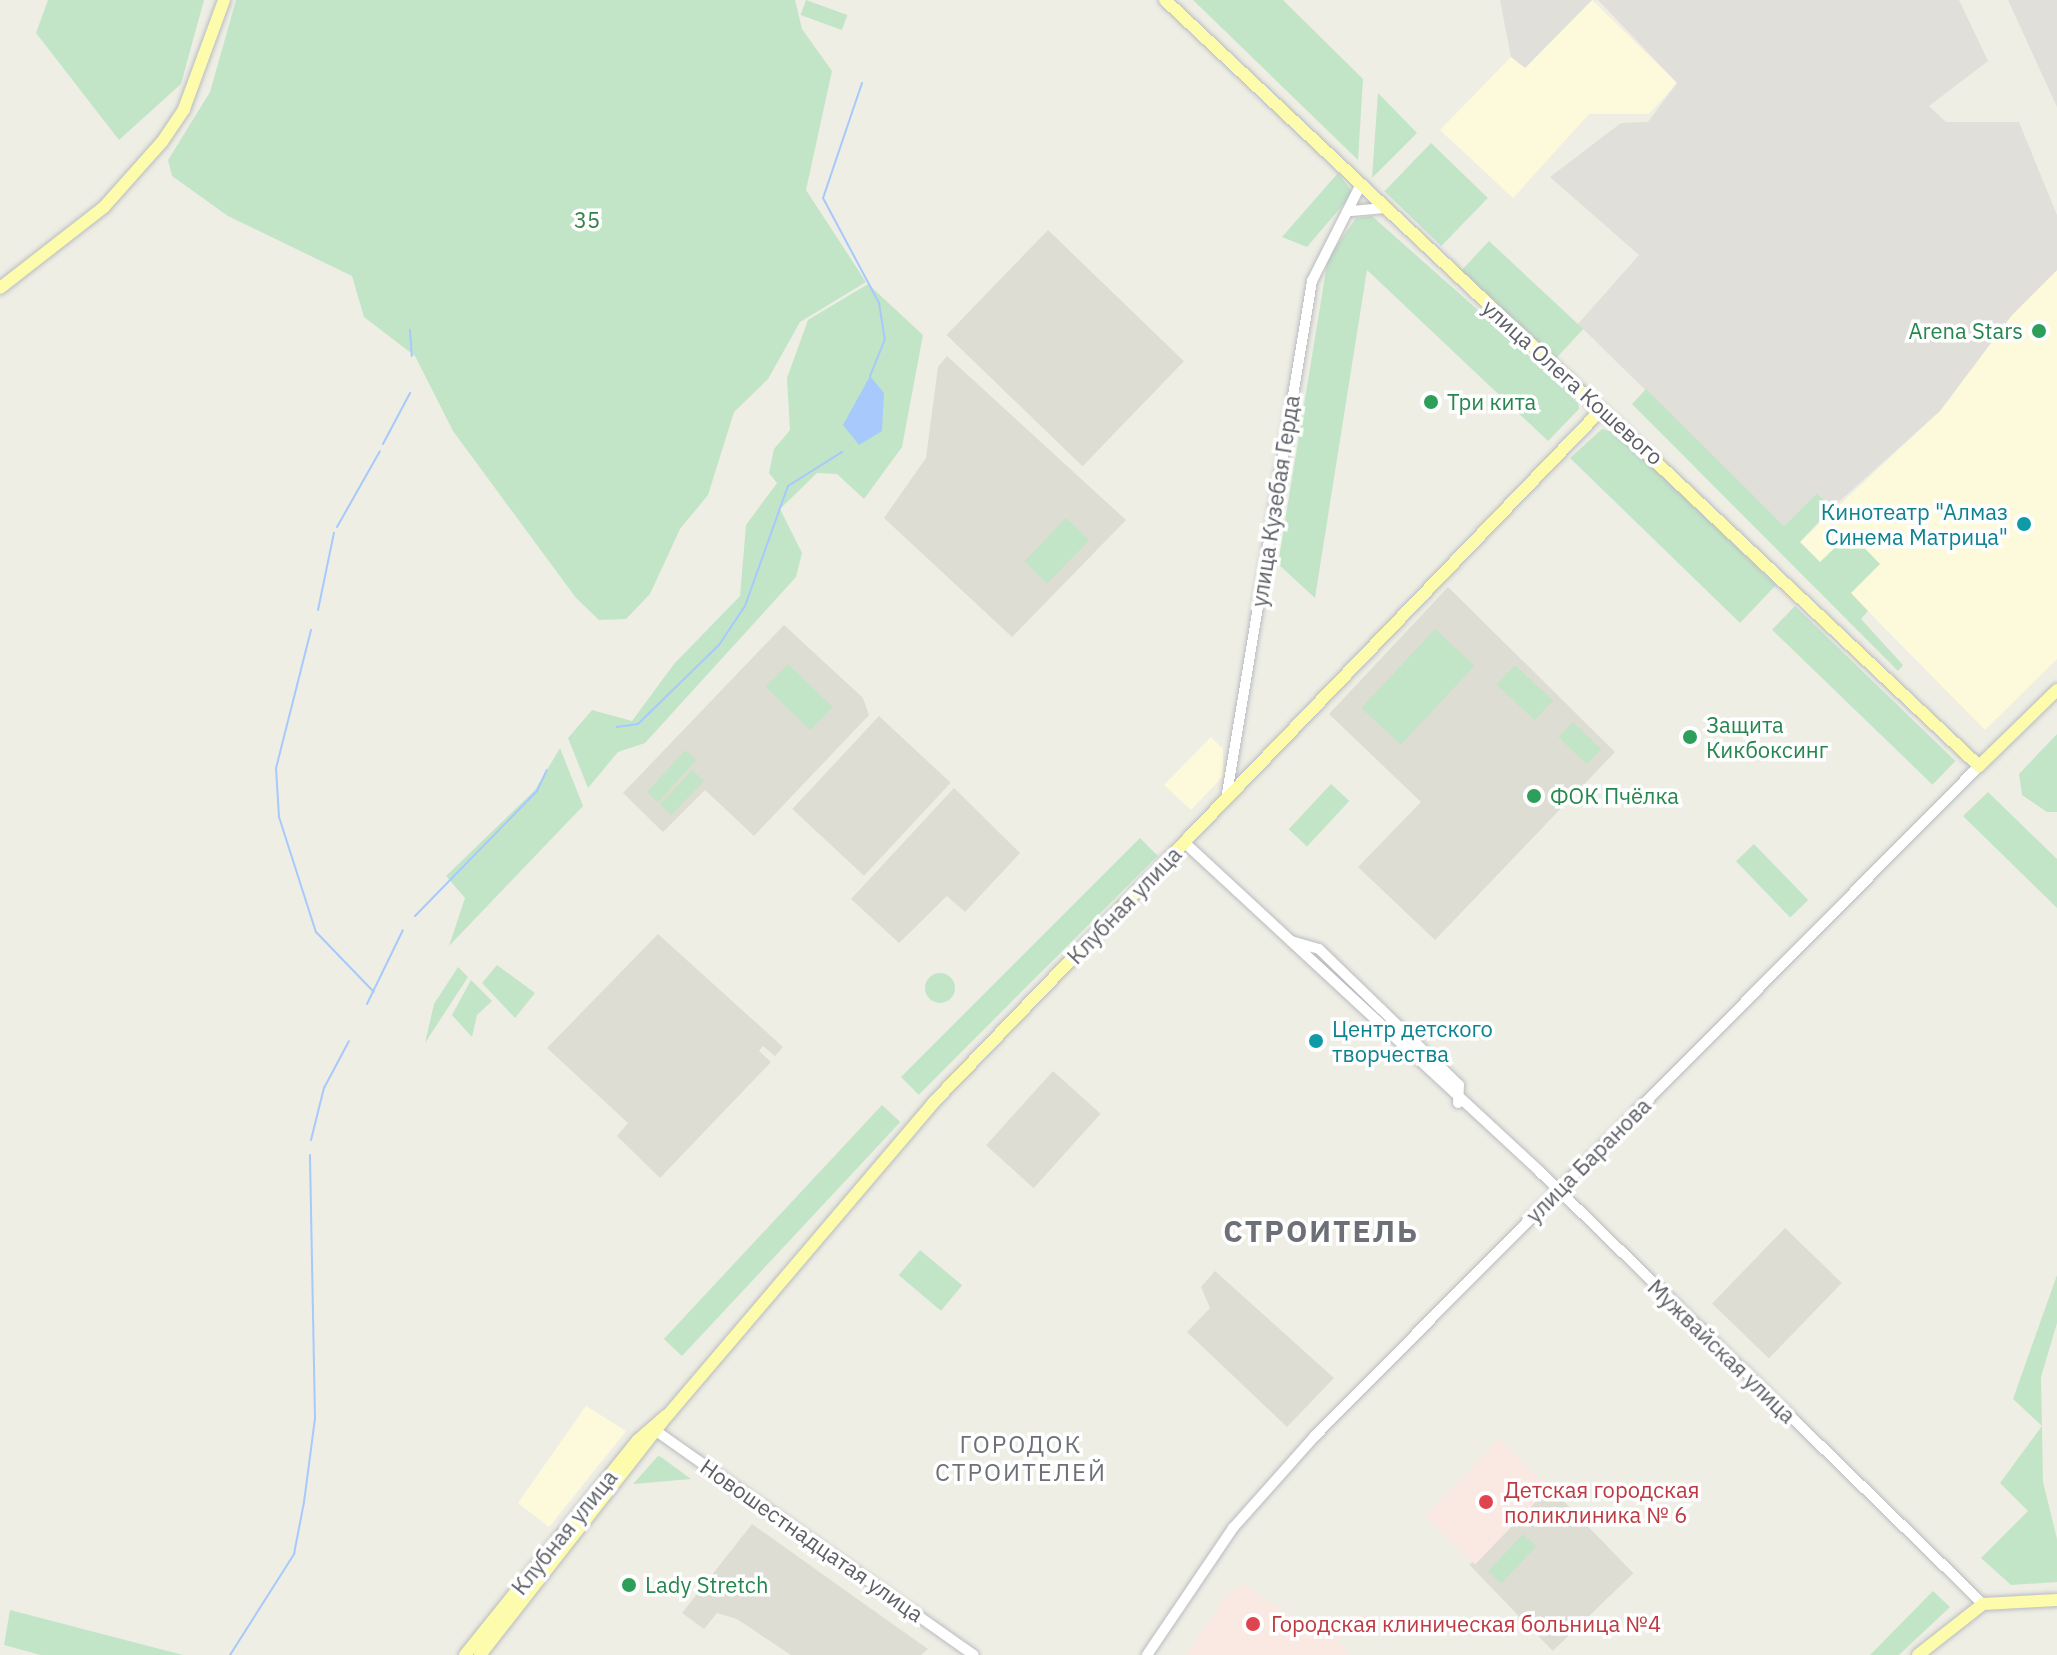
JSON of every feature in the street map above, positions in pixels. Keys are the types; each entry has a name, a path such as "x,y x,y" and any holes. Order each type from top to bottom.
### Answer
{"main road":[{"path":"0,288 104,207 162,142 190,95 224,0"},
{"name":"улица Олега Кошевого","path":"1165,0 1979,766"},
{"name":"Клубная улица","path":"465,1655 933,1103 1600,411"},
{"name":"улица Баранова","path":"1979,766 2057,690"},
{"name":"Клубная улица","path":"480,1655 655,1429"},
{"path":"1918,1655 1983,1604 2057,1600"}],"street":[{"name":"улица Кузебая Герда","path":"1226,800 1312,281 1321,251 1349,212 1361,184"},
{"path":"1349,212 1386,208"},
{"name":"улица Баранова","path":"1147,1655 1268,1487 1557,1190 1979,766"},
{"name":"Мужвайская улица","path":"1184,842 1287,940 1319,949 1459,1085 1458,1103 1557,1190 1983,1604"},
{"name":"Новошестнадцатая улица","path":"655,1429 974,1655"}],"shaded area":[{"path":"1500,0 1592,0 1525,68 1511,57"},
{"path":"1592,0 1677,83 1649,114 1589,114 1513,198 1440,130 1511,57 1526,67"},
{"path":"1598,0 1959,0 1988,61 1929,106 1946,122 2019,122 2057,215 2057,270 2012,315 1940,411 1832,508 1817,493 1784,526 1578,324 1639,255 1550,177 1621,123 1648,122 1677,83"},
{"path":"2008,0 2057,0 2057,107"},
{"path":"1048,230 1184,361 1083,466 947,335"},
{"path":"2057,270 2057,659 1985,730 1800,542 1940,411 2012,315"},
{"path":"947,356 1126,520 1012,637 884,518 926,458 938,367"},
{"path":"1448,587 1615,752 1435,940 1358,867 1421,802 1329,714"},
{"path":"784,625 863,698 869,715 754,836 705,790 663,832 623,793"},
{"path":"879,716 951,783 864,876 792,809"},
{"path":"1211,737 1223,749 1223,776 1191,810 1164,785"},
{"path":"954,788 1020,853 965,912 947,896 899,943 851,899"},
{"path":"658,934 783,1047 775,1056 763,1046 759,1051 771,1062 660,1178 617,1136 628,1123 547,1048"},
{"path":"1053,1071 1101,1114 1034,1188 986,1145"},
{"path":"1785,1228 1842,1283 1769,1358 1712,1304"},
{"path":"1215,1271 1334,1378 1287,1427 1187,1332 1210,1308 1201,1287"},
{"path":"586,1406 626,1431 549,1527 518,1503"},
{"name":"Детская городская поликлиника № 6","path":"1499,1439 1549,1488 1475,1565 1425,1516"},
{"path":"1550,1487 1633,1573 1553,1651 1469,1565"},
{"path":"752,1524 928,1649 921,1655 791,1655 737,1619 717,1613 704,1629 682,1613"},
{"name":"Городская клиническая больница №4","path":"1244,1584 1310,1630 1320,1617 1350,1655 1185,1655 1228,1593"}],"green space":[{"path":"48,0 204,0 181,84 119,140 36,33"},
{"name":"35","path":"236,0 795,0 802,29 832,71 806,190 866,282 800,322 768,379 734,412 708,495 680,529 650,594 626,619 599,620 576,598 453,431 415,356 364,317 352,276 228,216 172,176 168,160 210,92"},
{"path":"806,0 847,15 842,30 801,15"},
{"path":"1193,0 1283,0 1363,79 1358,160"},
{"path":"1378,93 1417,133 1372,178"},
{"path":"1431,143 1488,198 1441,246 1384,191"},
{"path":"1338,173 1353,193 1307,247 1282,237"},
{"path":"1372,216 1578,399 1579,409 1548,441 1367,270 1315,598 1278,564 1328,258 1356,218"},
{"path":"1489,241 1583,329 1556,358 1462,270"},
{"path":"868,284 923,335 902,447 864,499 837,474 817,473 780,509 802,553 796,577 645,743 618,752 588,788 568,738 592,710 632,721 674,664 740,596 746,525 777,483 769,473 774,449 790,430 787,378 808,320"},
{"path":"1646,389 1784,526 1817,493 1832,508 1800,542 1820,562 1850,533 1880,564 1851,593 1868,611 1861,619 1903,665 1898,671 1632,404"},
{"path":"1602,429 1618,434 1776,585 1740,623 1570,458"},
{"path":"1066,518 1089,540 1047,583 1024,561"},
{"path":"1795,606 1955,761 1932,785 1772,630"},
{"path":"1435,629 1474,666 1401,745 1361,708"},
{"path":"788,664 833,707 810,730 766,687"},
{"path":"1515,665 1553,700 1535,720 1497,685"},
{"path":"1573,722 1601,749 1586,764 1558,737"},
{"path":"2057,734 2057,812 2047,812 2022,795 2019,774"},
{"path":"560,748 583,806 449,946 465,898 446,876 535,790"},
{"path":"685,750 696,760 658,802 647,792"},
{"path":"692,770 704,781 672,815 660,804"},
{"path":"1331,784 1349,801 1307,846 1289,829"},
{"path":"1988,792 2057,859 2057,908 1963,816"},
{"path":"1140,838 1158,856 919,1095 901,1077"},
{"path":"1754,844 1808,900 1790,917 1736,861"},
{"path":"497,965 535,993 515,1018 482,983"},
{"path":"458,967 468,977 425,1043 434,1004"},
{"path":"940,973 951,977 955,988 951,999 940,1003 929,999 925,988 929,977"},
{"path":"471,980 492,1001 477,1015 472,1037 452,1015"},
{"path":"882,1105 900,1122 682,1356 664,1339"},
{"path":"920,1250 962,1285 941,1311 899,1275"},
{"path":"2057,1275 2057,1323 2041,1377 2042,1426 2013,1399"},
{"path":"2042,1426 2043,1482 2057,1539 2057,1582 2011,1585 1981,1558 2028,1511 2000,1483"},
{"path":"658,1456 661,1457 691,1479 633,1484"},
{"path":"1523,1534 1536,1546 1501,1584 1488,1571"},
{"path":"1933,1591 1950,1607 1899,1655 1870,1655"},
{"path":"10,1610 183,1655 41,1655 4,1645"}],"water":[{"path":"870,376 884,393 882,431 859,445 843,425"}],"waterway":[{"path":"862,83 823,198 879,303 885,339 870,376"},
{"path":"410,330 412,356"},
{"path":"383,444 410,393"},
{"path":"337,527 380,451"},
{"path":"617,727 638,724 719,645 745,606 788,486 842,452"},
{"path":"318,610 334,533"},
{"path":"311,630 276,768 279,817 316,932 374,992"},
{"path":"415,916 537,791 547,770"},
{"path":"367,1004 403,930"},
{"path":"311,1140 324,1088 349,1041"},
{"path":"230,1655 294,1554 304,1502 315,1418 310,1155"}],"place":[{"name":"Arena Stars","path":"2039,331"},
{"name":"Три кита","path":"1431,402"},
{"name":"Кинотеатр \"Алмаз Синема Матрица\"","path":"2024,524"},
{"name":"Защита Кикбоксинг","path":"1690,737"},
{"name":"ФОК Пчёлка","path":"1534,796"},
{"name":"Центр детского творчества","path":"1316,1041"},
{"name":"Детская городская поликлиника № 6","path":"1486,1502"},
{"name":"Lady Stretch","path":"629,1585"},
{"name":"Городская клиническая больница №4","path":"1253,1624"}],"district":[{"name":"СТРОИТЕЛЬ","path":"1321,1231"},
{"name":"ГОРОДОК СТРОИТЕЛЕЙ","path":"1021,1459"}]}
